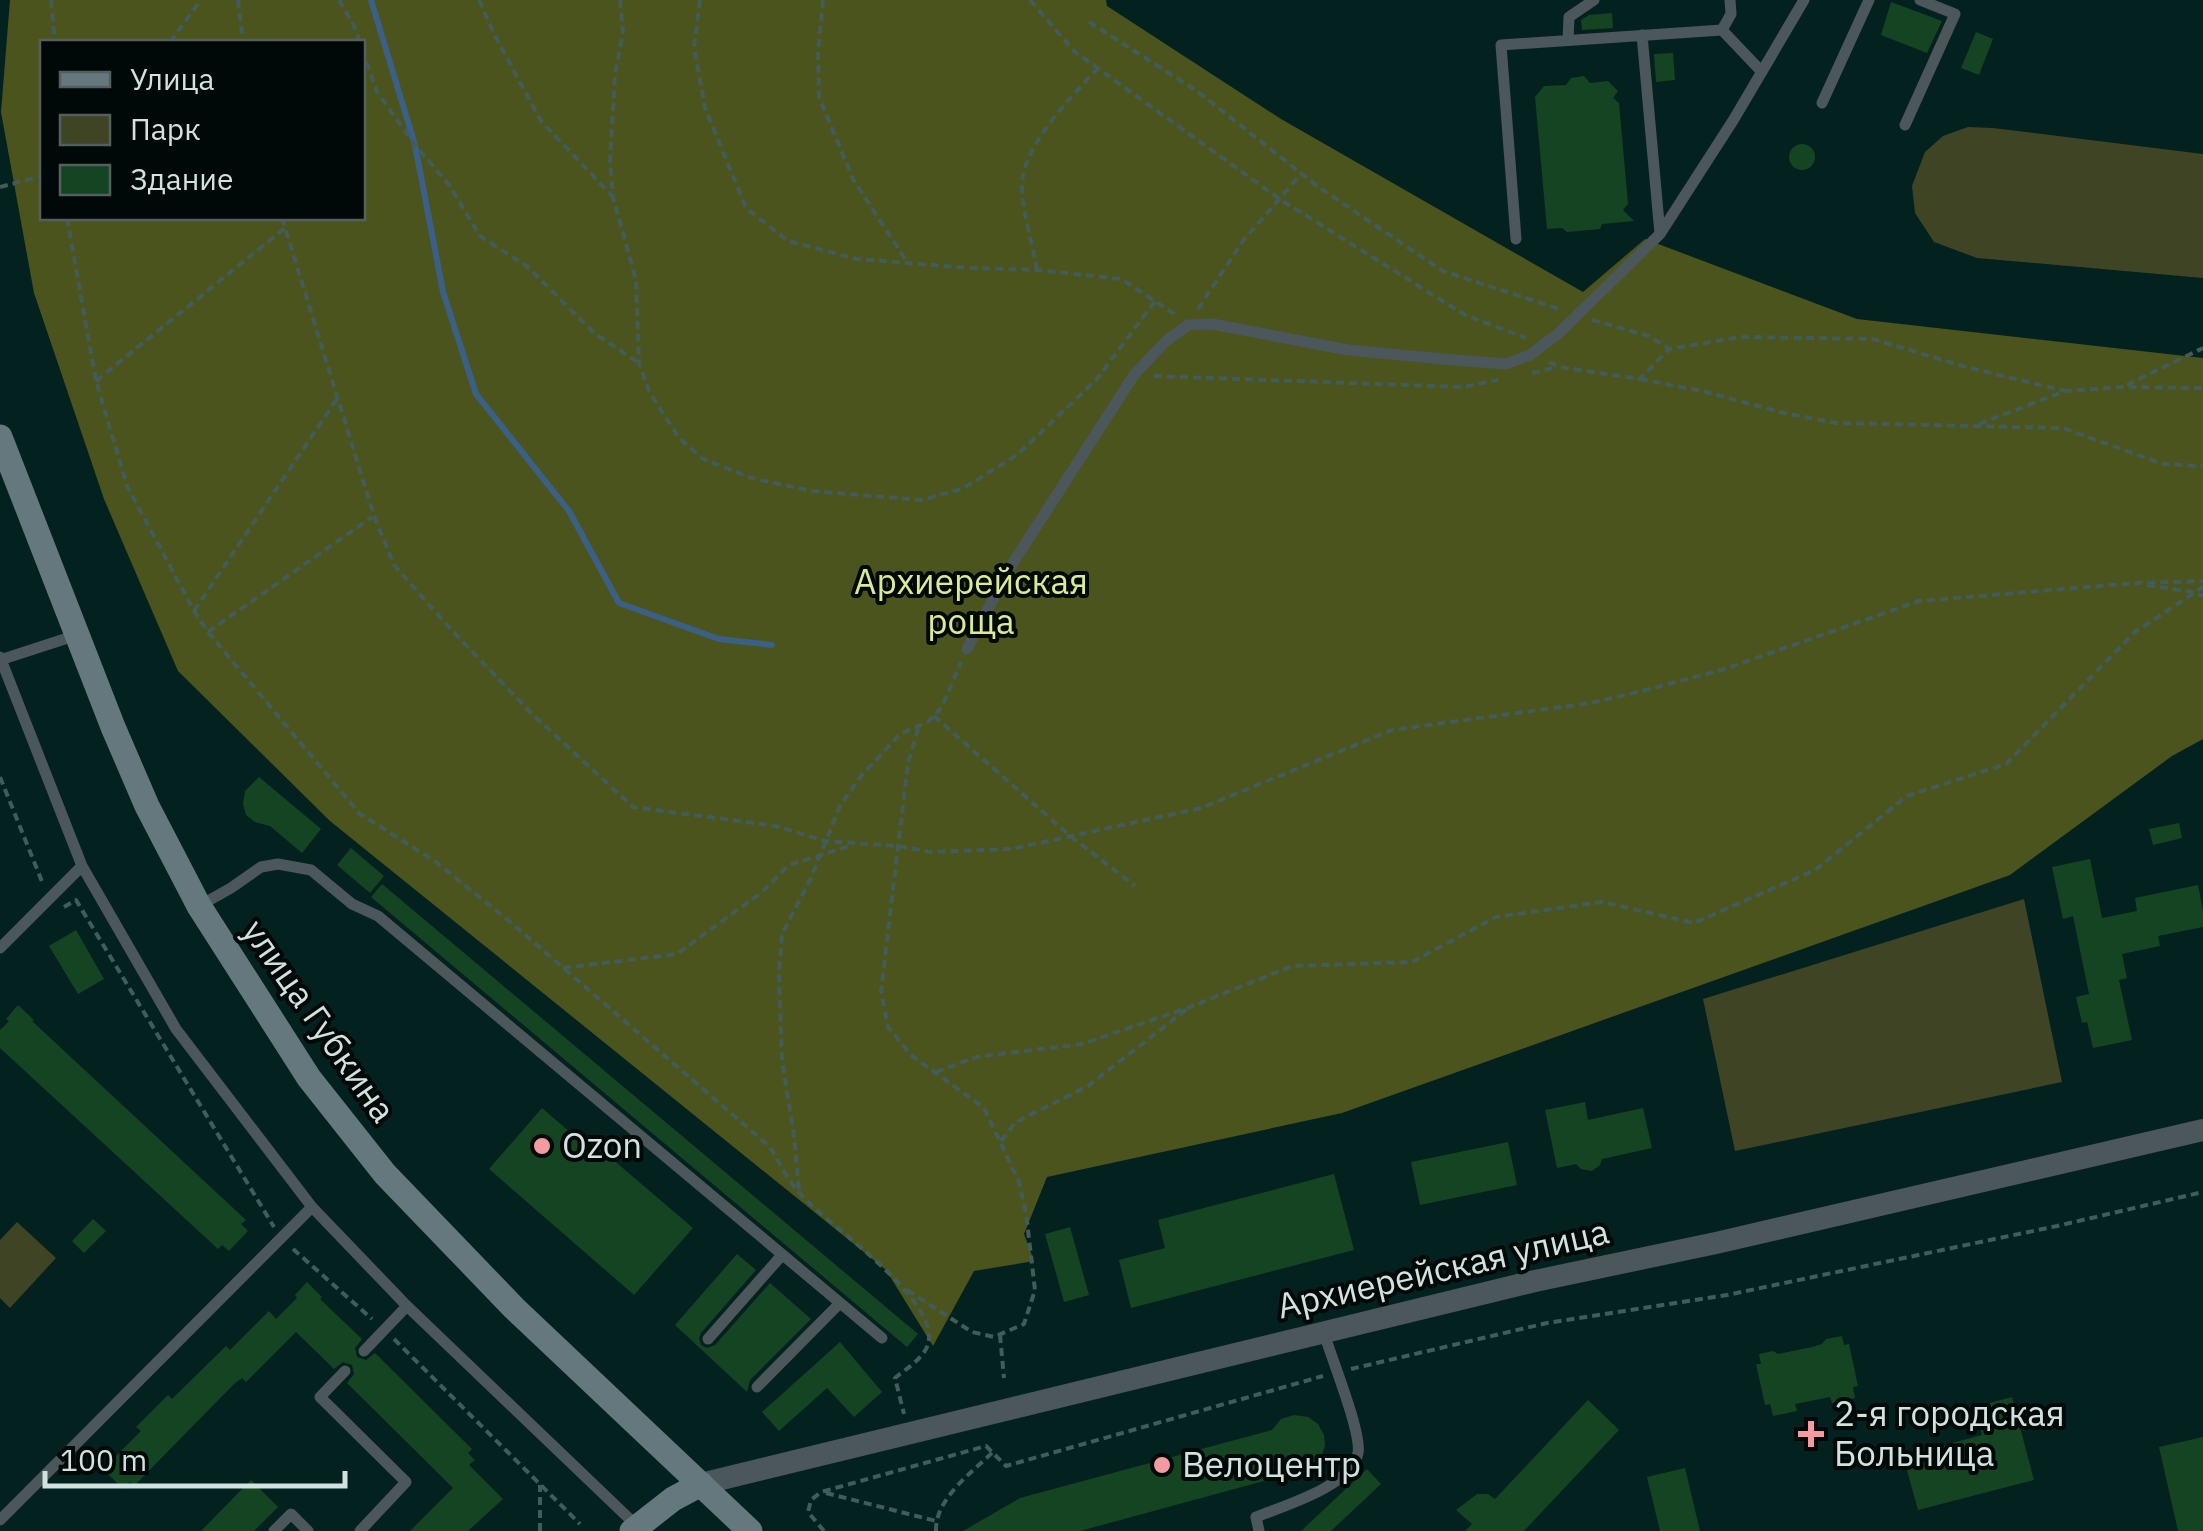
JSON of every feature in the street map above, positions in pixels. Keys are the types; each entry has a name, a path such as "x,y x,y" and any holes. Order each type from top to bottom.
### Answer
{"main road":[{"name":"улица Губкина","path":"0,437 113,728 148,806 199,906 309,1078 385,1174 514,1308 750,1531"},
{"path":"637,1529 672,1499 701,1484"}],"street":[{"name":"Архиерейская улица","path":"701,1484 1554,1277 2203,1130"}],"lane":[{"path":"1568,40 1569,17 1594,0"},
{"path":"1722,30 1731,14 1730,0"},
{"path":"967,649 1009,569 1134,375 1164,342 1188,324 1212,324 1348,350 1506,364 1530,355 1660,234 1734,120 1804,0"},
{"path":"1822,104 1869,0"},
{"path":"1905,125 1955,14 1920,0"},
{"path":"1516,239 1502,45 1722,30 1762,72"},
{"path":"1642,35 1660,234"},
{"path":"77,635 0,659 82,866 176,1028 312,1207 637,1529"},
{"path":"199,906 261,867 278,864 311,870 352,904 378,916 882,1338"},
{"path":"0,948 82,866"},
{"path":"0,1520 312,1207"},
{"path":"708,1339 782,1255"},
{"path":"758,1387 840,1303"},
{"path":"364,1351 408,1306"},
{"path":"1260,1531 1256,1517 1322,1490 1350,1468 1358,1452 1356,1433 1324,1333"},
{"path":"344,1372 320,1397 406,1482 360,1531"},
{"path":"274,1531 290,1514 308,1531"}],"path":[{"path":"51,0 55,40"},
{"path":"171,40 201,0"},
{"path":"238,0 243,40"},
{"path":"340,0 359,40"},
{"path":"479,0 540,121 613,197"},
{"path":"620,0 623,32 610,161 613,197 636,280 639,363 650,393 679,438 703,460 751,478 812,491 921,500 962,489 1018,455 1096,380 1156,300"},
{"path":"700,0 694,48 705,108 746,208 788,241 857,259 1122,279 1188,324 1242,242 1302,174"},
{"path":"823,0 819,97 853,179 907,262"},
{"path":"1030,0 1075,52 1281,200 1466,315 1544,345"},
{"path":"1089,22 1198,91 1302,174 1443,272 1648,336 1670,349"},
{"path":"365,58 378,92 450,186 480,236 528,268 594,333 639,363"},
{"path":"1037,270 1021,189 1024,167 1055,115 1098,68"},
{"path":"0,187 40,177"},
{"path":"67,220 96,381 127,486 208,632 359,813 436,862 770,1147 799,1194 902,1287 927,1322 929,1344 921,1356 894,1378 904,1414"},
{"path":"283,220 374,516 394,565 531,713 633,806 776,826 825,841 930,852 1012,849 1200,808 1392,730 1591,703 1722,670 1919,601 2138,583 2203,584"},
{"path":"96,381 285,228"},
{"path":"1640,379 1670,349 1740,337 1873,339 2065,391"},
{"path":"2123,387 2203,348"},
{"path":"1530,355 1560,367 1702,391 1836,423 2062,428 2163,464 2203,466"},
{"path":"1522,375 1560,367"},
{"path":"1134,375 1463,387 1502,379"},
{"path":"1974,426 2065,391 2203,388"},
{"path":"194,611 338,399"},
{"path":"208,632 374,516"},
{"path":"2138,583 2203,596"},
{"path":"936,1072 976,1057 1082,1044 1292,966 1412,962 1496,917 1602,902 1694,923 1816,870 1907,796 2006,764 2135,632 2203,584"},
{"path":"799,1194 782,1060 782,934 840,806 861,776 900,734 919,726 942,707 967,649"},
{"path":"934,716 1069,835 1135,886"},
{"path":"902,1287 972,1332 994,1337 1024,1324 1035,1290 1019,1182 984,1108 911,1055 888,1028 881,990 908,764 919,726"},
{"path":"0,777 48,899"},
{"path":"563,968 677,954 762,892 789,865 857,844"},
{"path":"1001,1141 1016,1122 1088,1086 1190,1007"},
{"path":"824,1531 808,1512 811,1500 821,1492 986,1446 1006,1466 1336,1372 1546,1323 1727,1294 2203,1192"},
{"path":"1000,1335 1004,1378"},
{"path":"936,1531 936,1521 950,1494 993,1452"},
{"path":"540,1484 540,1531"},
{"path":"821,1492 936,1521"}],"green space":[{"name":"Архиерейская роща","path":"10,0 1106,0 1107,6 1281,119 1583,292 1645,239 1857,319 2203,358 2203,739 2172,756 2010,875 1342,1113 1047,1177 1024,1234 1034,1261 974,1271 933,1346 886,1270 330,821 178,671 104,499 34,293 1,112"},
{"path":"1968,127 2203,154 2203,278 1977,258 1934,242 1915,213 1912,186 1925,152 1943,136"},
{"path":"2024,899 2062,1082 1735,1151 1703,999"},
{"path":"17,1222 56,1258 10,1308 0,1298 0,1240"}],"building":[{"path":"1891,2 1942,21 1927,53 1881,35"},
{"path":"1612,13 1613,28 1582,30 1581,20 1589,15"},
{"path":"1976,32 1993,39 1979,75 1961,68"},
{"path":"1673,53 1675,80 1656,82 1654,54"},
{"path":"1584,76 1590,83 1608,81 1618,91 1613,98 1619,103 1628,204 1623,210 1634,221 1602,224 1600,229 1547,229 1535,97 1544,86 1566,85 1571,78"},
{"path":"1802,144 1811,148 1815,157 1811,166 1802,170 1793,166 1789,157 1793,148"},
{"path":"259,777 321,829 302,853 270,826 246,815 245,791"},
{"path":"2179,823 2182,838 2153,845 2149,829"},
{"path":"351,848 384,876 370,893 337,865"},
{"path":"2090,859 2102,918 2137,911 2135,898 2198,885 2203,911 2203,927 2158,936 2160,946 2122,954 2127,978 2119,980 2132,1040 2093,1048 2076,997 2089,994 2073,916 2063,919 2052,867"},
{"path":"382,884 918,1334 907,1347 371,897"},
{"path":"76,930 104,979 78,994 49,946"},
{"path":"18,1005 246,1220 241,1224 248,1231 229,1251 222,1245 218,1249 0,1048 0,1030"},
{"path":"1585,1102 1588,1120 1643,1108 1652,1148 1602,1159 1592,1171 1576,1164 1557,1168 1545,1110"},
{"path":"542,1108 592,1151 597,1146 693,1228 634,1295 489,1169"},
{"path":"1508,1142 1517,1185 1420,1205 1411,1162"},
{"path":"1334,1174 1354,1250 1131,1308 1119,1260 1165,1248 1158,1220"},
{"path":"93,1219 106,1231 84,1253 72,1241"},
{"path":"1070,1227 1089,1295 1064,1302 1045,1234"},
{"path":"737,1254 756,1270 701,1333 701,1345 715,1345 770,1283 811,1319 750,1380 747,1392 675,1325"},
{"path":"307,1282 362,1339 355,1348 357,1357 366,1360 375,1353 472,1449 468,1453 475,1460 469,1465 503,1499 468,1531 410,1531 453,1488 347,1383 354,1374 352,1365 343,1362 334,1369 296,1332 246,1382 242,1378 234,1384 134,1486 130,1482 123,1489 103,1469 141,1431 136,1427 168,1395 172,1399 269,1311 276,1319"},
{"path":"1842,1336 1844,1345 1849,1344 1858,1386 1853,1387 1855,1398 1832,1403 1830,1397 1795,1404 1797,1411 1773,1416 1770,1404 1765,1405 1756,1364 1761,1364 1759,1354 1812,1347"},
{"path":"840,1342 882,1392 854,1417 827,1388 779,1431 762,1412"},
{"path":"2012,1397 2034,1480 1918,1510 1903,1456 1982,1435 1975,1407"},
{"path":"1588,1400 1619,1430 1524,1531 1465,1531 1472,1524 1456,1510 1477,1494 1495,1499"},
{"path":"1294,1415 1308,1417 1324,1435 1320,1460 1308,1469 1080,1531 963,1531 1020,1498 1272,1430 1281,1419"},
{"path":"2203,1437 2203,1531 2178,1531 2159,1447"},
{"path":"1685,1468 1700,1531 1660,1531 1647,1477"},
{"path":"1367,1469 1381,1484 1331,1531 1301,1531"},
{"path":"251,1480 278,1507 254,1531 201,1531"}],"waterway":[{"path":"371,0 415,145 443,292 476,394 569,511 619,603 719,639 772,645"}],"place":[{"name":"Ozon","path":"542,1146"},
{"name":"2-я городская Больница","path":"1811,1434"},
{"name":"Велоцентр","path":"1162,1465"}]}
